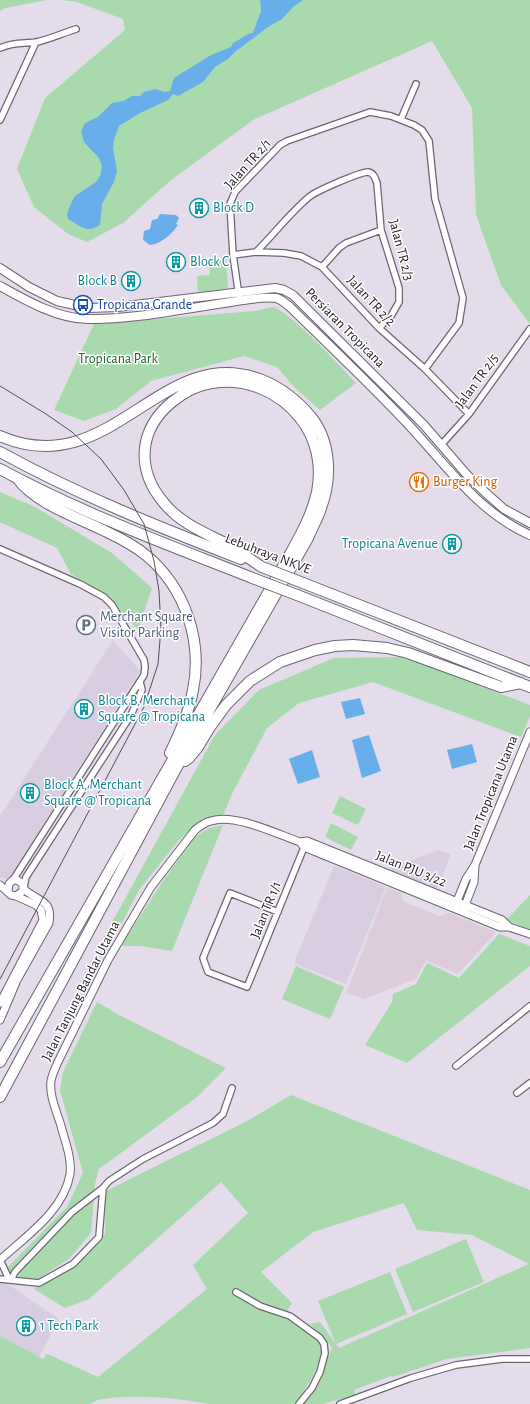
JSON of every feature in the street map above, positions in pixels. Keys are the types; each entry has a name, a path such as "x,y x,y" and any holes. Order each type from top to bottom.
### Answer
{"highway":[{"path":"0,436 8,440 34,446 61,445 73,442 97,434 176,386 214,373 240,374 253,377 278,387 296,400 318,426 324,444 328,464 327,484 322,507 300,553 178,765 0,1097"},
{"path":"0,1062 289,556 311,509 317,491 318,473 316,446 307,426 293,409 276,395 238,382 211,383 191,389 166,406 152,423 144,450 144,458 148,476 160,499 174,514 204,534 227,545 262,567"},
{"name":"Lebuhraya NKVE","path":"0,452 24,466 103,503 530,672"},
{"name":"Lebuhraya NKVE","path":"0,469 97,516 525,685"},
{"path":"17,478 36,496 117,536 147,556 170,581 183,602 191,625 196,665 195,678 186,715 169,755 168,768"},
{"path":"178,765 189,758 226,705 250,681 280,662 315,650 335,646 353,645 387,648 408,653 501,687 525,685"}],"main road":[{"name":"Persiaran Tropicana","path":"0,268 29,288 57,301 88,308 239,297 275,298 281,300 289,306 404,420 459,482 482,505 507,523 530,535"},
{"name":"Persiaran Tropicana","path":"0,286 53,312 86,319 118,318 239,297 275,288 284,290 294,295 424,425 468,476 494,501 516,516 530,523"},
{"path":"433,452 442,445"}],"street":[{"path":"0,48 18,43 36,42 76,29"},
{"path":"0,120 36,42"},
{"path":"401,119 416,84"},
{"name":"Jalan TR 2/1","path":"239,297 233,255 230,204 235,192 280,145 287,141 370,112 382,113 401,119 422,130 430,140 435,199 463,298 459,323 425,369"},
{"name":"Jalan TR 2/3","path":"256,252 304,202 316,192 367,172 375,176 377,183 381,230 399,288 399,302 391,316 379,328"},
{"path":"322,267 339,248 346,243 381,230"},
{"name":"Jalan TR 2/2","path":"233,255 256,252 284,253 301,256 322,267 379,328 425,369 469,414"},
{"name":"Jalan TR 2/5","path":"442,445 469,414 530,329"},
{"path":"0,549 80,584 104,598 112,605 144,660 144,671 140,682 11,881 8,886 8,891"},
{"path":"16,896 21,894 26,877 131,715 142,690 140,682"},
{"name":"Jalan Tropicana Utama","path":"454,909 466,880 475,865 530,732"},
{"name":"Jalan Tanjung Bandar Utama","path":"0,1260 49,1215 62,1197 67,1185 70,1172 68,1150 53,1099 51,1082 57,1064 108,960 151,887 195,830 212,820 230,819 249,824"},
{"name":"Jalan PJU 3/22","path":"249,824 457,901 502,920 509,927"},
{"name":"Jalan PJU 3/22","path":"304,844 454,909 500,927 509,927 530,934"},
{"name":"Jalan TR 1/1","path":"278,912 230,893 203,958 208,972 247,987 278,912 304,844"},
{"name":"Jalan Tropicana Utama","path":"462,912 474,882 475,865"},
{"path":"0,884 11,881 20,881 27,892 43,901 48,906 50,914 49,923 17,980 0,1020"},
{"path":"0,884 11,895 36,904 41,910 43,920 0,1002"},
{"path":"456,1066 530,1006"},
{"path":"517,1093 530,1083"},
{"path":"10,1280 15,1272 72,1212 103,1188 109,1181 143,1159 213,1123 223,1114 232,1088"},
{"path":"0,1279 39,1283 73,1264 99,1236 103,1188"},
{"path":"0,1260 10,1280"},
{"path":"236,1292 260,1306 290,1316 320,1338 324,1344 325,1353 320,1372 312,1388 299,1404"},
{"path":"340,1404 434,1371 502,1359 530,1359"}],"shaded area":[{"path":"113,640 140,671 9,880 0,877 0,816"},
{"path":"439,850 451,854 437,889 388,869"},
{"path":"334,866 386,887 346,984 294,963"},
{"path":"387,888 401,893 404,902 439,916 449,913 496,932 458,974 426,960 416,979 364,999 346,993"},
{"name":"1 Tech Park","path":"0,1283 6,1283 59,1319 37,1361 0,1342"}],"green space":[{"path":"0,0 47,0 5,8 0,11"},
{"path":"62,0 530,0 530,324 501,285 476,215 472,108 432,41 253,120 171,180 123,223 87,242 68,234 34,207 17,169 45,98 125,30 123,19 77,2"},
{"path":"226,259 228,289 198,292 197,276 210,275 209,261"},
{"name":"Tropicana Park","path":"273,307 281,311 303,329 356,383 320,410 294,387 277,367 244,356 151,381 116,409 84,421 54,410 94,324 255,311"},
{"path":"0,492 33,506 112,553 152,588 138,630 105,594 71,574 57,548 0,522"},
{"path":"404,657 530,705 530,716 521,737 373,682 299,703 267,728 232,794 223,815 202,819 179,840 139,890 112,942 104,937 215,735 259,690 334,658"},
{"path":"340,796 366,809 358,825 332,813"},
{"path":"331,823 358,837 351,850 325,837"},
{"path":"223,825 172,951 141,946 121,946 161,884 195,837 209,828"},
{"path":"530,895 530,930 506,920"},
{"path":"499,934 530,946 530,966 407,1063 365,1045 392,1002 393,994 416,984 427,963 459,978"},
{"path":"296,966 344,987 330,1019 282,999"},
{"path":"97,1002 119,1015 226,1068 197,1097 99,1169 95,1184 91,1233 70,1258 38,1279 20,1277 9,1273 8,1267 67,1207 83,1173 60,1090 63,1072"},
{"path":"291,1095 530,1190 530,1348 447,1359 393,1377 391,1376 354,1390 355,1395 323,1404 304,1404 319,1382 323,1372 324,1357 329,1356 332,1347 310,1324 320,1322 339,1348 529,1264 472,1235 417,1230 404,1203 313,1232 261,1272 292,1303 284,1316 313,1336 319,1342 321,1348 321,1356 314,1374 295,1404 209,1404 170,1398 128,1397 101,1399 89,1404 0,1404 0,1336 43,1359 47,1354 98,1377 207,1289 193,1265 248,1213 221,1182 89,1299 65,1308 34,1289 105,1234 106,1191 249,1120"},
{"path":"466,1239 484,1282 413,1312 395,1269"},
{"path":"390,1272 407,1314 336,1344 318,1301"}],"water":[{"path":"260,0 303,0 293,7 282,19 268,27 236,51 228,59 215,67 203,82 178,96 173,94 168,100 140,113 119,126 113,148 117,171 114,182 102,204 100,225 95,228 87,229 68,219 67,214 75,196 96,182 100,176 102,166 99,158 84,142 81,131 85,123 98,117 112,103 123,101 132,96 140,96 144,92 155,89 165,92 170,91 174,78 211,55 231,47 233,43 253,33 261,11"},
{"path":"160,214 176,215 179,218 176,224 178,225 166,238 158,243 150,245 143,240 144,231 150,229 152,220 157,219"},
{"path":"360,698 365,714 346,719 341,702"},
{"path":"369,735 381,771 362,778 352,740"},
{"path":"472,744 477,762 452,769 447,750"},
{"path":"312,750 320,777 298,784 289,759"}],"tram line":[{"path":"0,386 72,432 101,459 124,490 144,524 154,561 159,591 161,628 158,664 144,707 0,979"}],"place":[{"name":"Block D","path":"199,208"},
{"name":"Block C","path":"176,262"},
{"name":"Block B","path":"131,281"},
{"name":"Tropicana Grande","path":"83,305"},
{"name":"Burger King","path":"419,482"},
{"name":"Tropicana Avenue","path":"452,544"},
{"name":"Merchant Square Visitor Parking","path":"86,625"},
{"name":"Block B, Merchant Square @ Tropicana","path":"84,709"},
{"name":"Block A, Merchant Square @ Tropicana","path":"30,793"},
{"name":"1 Tech Park","path":"26,1326"}]}
